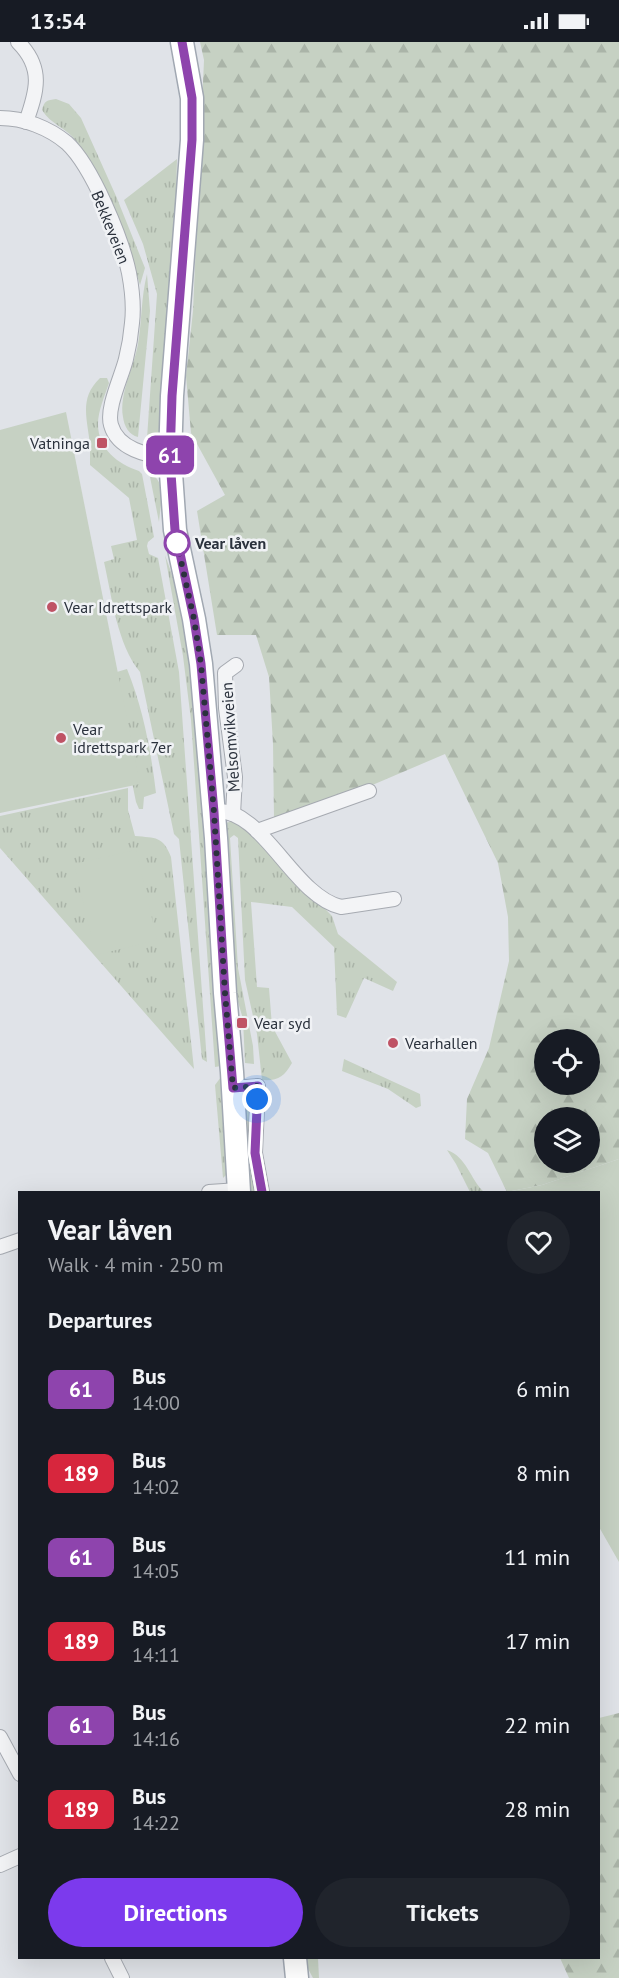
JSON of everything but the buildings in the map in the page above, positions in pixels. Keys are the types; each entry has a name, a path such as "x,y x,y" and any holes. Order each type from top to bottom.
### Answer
{"main road":[{"name":"Melsomvikveien","path":"182,42 192,98 192,140 172,396 170,459 175,530 194,619 224,813 225,993 239,1191"},
{"path":"295,1959 297,1978"}],"street":[{"path":"18,42 24,47 33,63 37,79 35,95 26,122"},
{"name":"Bekkeveien","path":"0,118 26,122 53,133 68,144 82,161 99,193 126,260 133,298 126,359 111,411 111,426 121,441 135,451 170,459"},
{"name":"Melsomvikveien","path":"236,665 225,673 226,708 235,777 224,813 257,831 306,885 333,905 341,907 394,899"},
{"path":"257,831 369,790"},
{"path":"233,1088 258,1086 255,1153 262,1191"},
{"path":"0,1247 18,1241"},
{"path":"0,1737 18,1770"},
{"path":"0,1865 18,1857"},
{"path":"112,1959 122,1978"}],"green space":[{"path":"200,42 619,42 619,1159 600,1165 600,1107 534,1107 534,1173 578,1173 542,1185 507,1191 488,1153 465,1139 467,1099 489,1048 509,961 508,917 498,863 445,754 349,795 274,818 269,677 256,635 217,635 197,511 225,495 191,433 186,376 193,311 204,60"},
{"path":"56,99 69,104 81,118 145,268 140,285 122,228 97,174 72,137 49,119 42,110 46,102"},
{"path":"177,159 174,268 162,424 157,434 147,438 157,294 143,244 124,200"},
{"path":"147,274 150,311 138,437 126,427 122,408 138,344"},
{"path":"100,378 107,378 109,383 98,419 101,441 117,460 142,474 154,537 147,546 149,554 158,558 179,672 207,1062 202,1059 179,839 174,834 140,672 132,661 121,634 104,562 114,559 111,546 137,540 129,498 90,465 86,410 89,394"},
{"name":"Vear Idrettspark","path":"66,412 140,784 0,813 0,430"},
{"path":"153,475 161,490 159,522 150,477"},
{"path":"165,555 180,597 186,623 203,776 221,1066 215,1067 191,720 183,656"},
{"path":"127,669 146,730 156,793 144,797 143,809 139,809 136,802 110,674"},
{"path":"128,788 128,810 135,836 158,839 165,845 171,857 194,1069 0,848 0,816"},
{"path":"235,820 263,845 332,916 338,934 397,982 393,991 364,978 346,1018 337,1015 334,947 292,907 251,902 257,987 269,988 272,1026 292,1063 283,1075 272,1080 262,1080 257,1034 245,980 238,838 234,835 230,838 238,968 253,1046 254,1064 245,1063 243,1019 236,995 223,824"},
{"path":"136,850 157,940 96,955 74,864"},
{"path":"344,1059 420,1094 421,1106 416,1108 388,1089 342,1071"},
{"path":"223,1077 227,1174 223,1178 215,1085"},
{"path":"248,1098 251,1098 257,1191 248,1191 242,1105"},
{"path":"447,1150 454,1153 464,1163 483,1191 470,1191"},
{"path":"619,1159 619,1562 600,1529 600,1191 512,1191 542,1185 578,1173 600,1173 600,1165"},
{"path":"619,1713 619,1978 569,1978 560,1959 600,1959 600,1718"},
{"path":"304,1959 318,1959 319,1978 313,1978"}],"bus line":[{"name":"61","path":"182,42 192,98 192,140 172,396 170,459 175,530 201,664 214,812 233,1088 258,1086 255,1153 262,1191"}],"place":[{"name":"Vatninga","path":"102,443"},
{"name":"Vear låven","path":"177,543"},
{"name":"Vear Idrettspark","path":"52,607"},
{"name":"Vear idrettspark 7er","path":"61,738"},
{"name":"Vear syd","path":"242,1023"},
{"name":"Vearhallen","path":"393,1043"}],"route":[{"path":"177,543 194,619 201,664 214,812 233,1088 258,1086 257,1099"}]}
